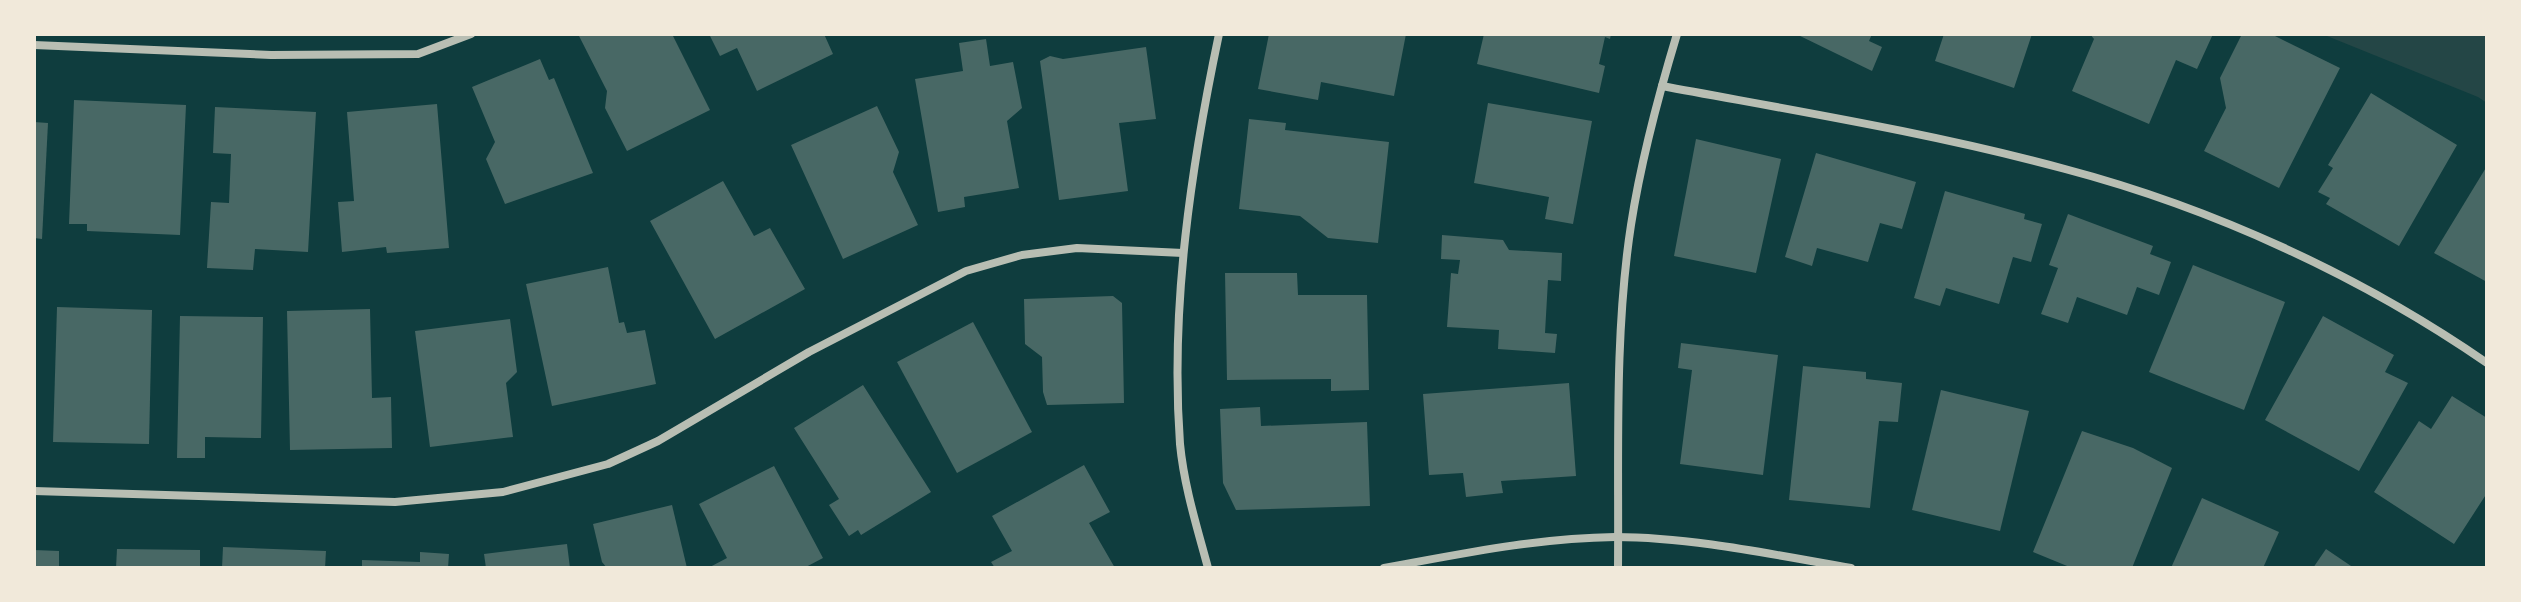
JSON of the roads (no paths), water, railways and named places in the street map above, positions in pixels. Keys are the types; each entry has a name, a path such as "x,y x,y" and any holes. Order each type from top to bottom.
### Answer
{"street":[{"path":"34,45 271,55 418,54 471,34"},
{"path":"1208,568 1180,445 1178,330 1183,253 1219,34"},
{"path":"1618,568 1624,296 1631,226 1662,86 1677,34"},
{"path":"1662,86 1869,124 2065,169 2125,187 2243,230 2357,284 2487,363"},
{"path":"34,491 395,502 503,492 608,464 658,441 809,352 966,271 1022,255 1077,248 1183,253"},
{"path":"1384,568 1509,545 1618,537 1749,551 1851,568"}]}
